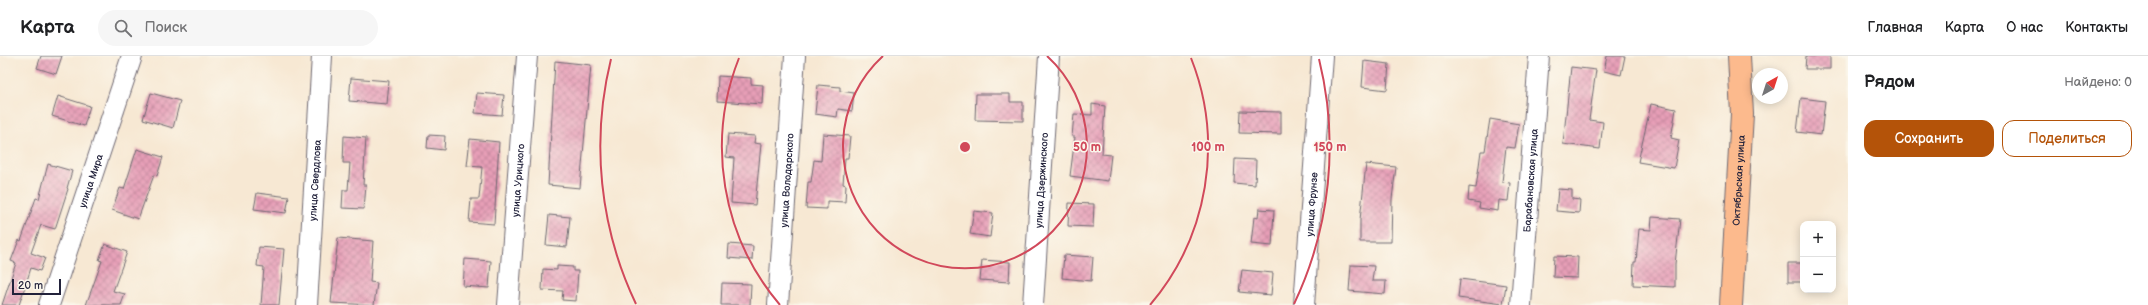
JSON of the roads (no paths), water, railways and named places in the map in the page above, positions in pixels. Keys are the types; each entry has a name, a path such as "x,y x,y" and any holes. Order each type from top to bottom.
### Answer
{"main road":[{"name":"Октябрьская улица","path":"1731,305 1742,114 1739,56"}],"street":[{"name":"улица Мира","path":"49,305 132,56"},
{"name":"улица Свердлова","path":"307,305 322,56"},
{"name":"улица Урицкого","path":"508,305 527,56"},
{"name":"улица Володарского","path":"778,305 795,56"},
{"name":"улица Дзержинского","path":"1033,305 1049,56"},
{"name":"улица Фрунзе","path":"1304,305 1322,56"},
{"name":"Барабановская улица","path":"1521,305 1539,56"}]}
